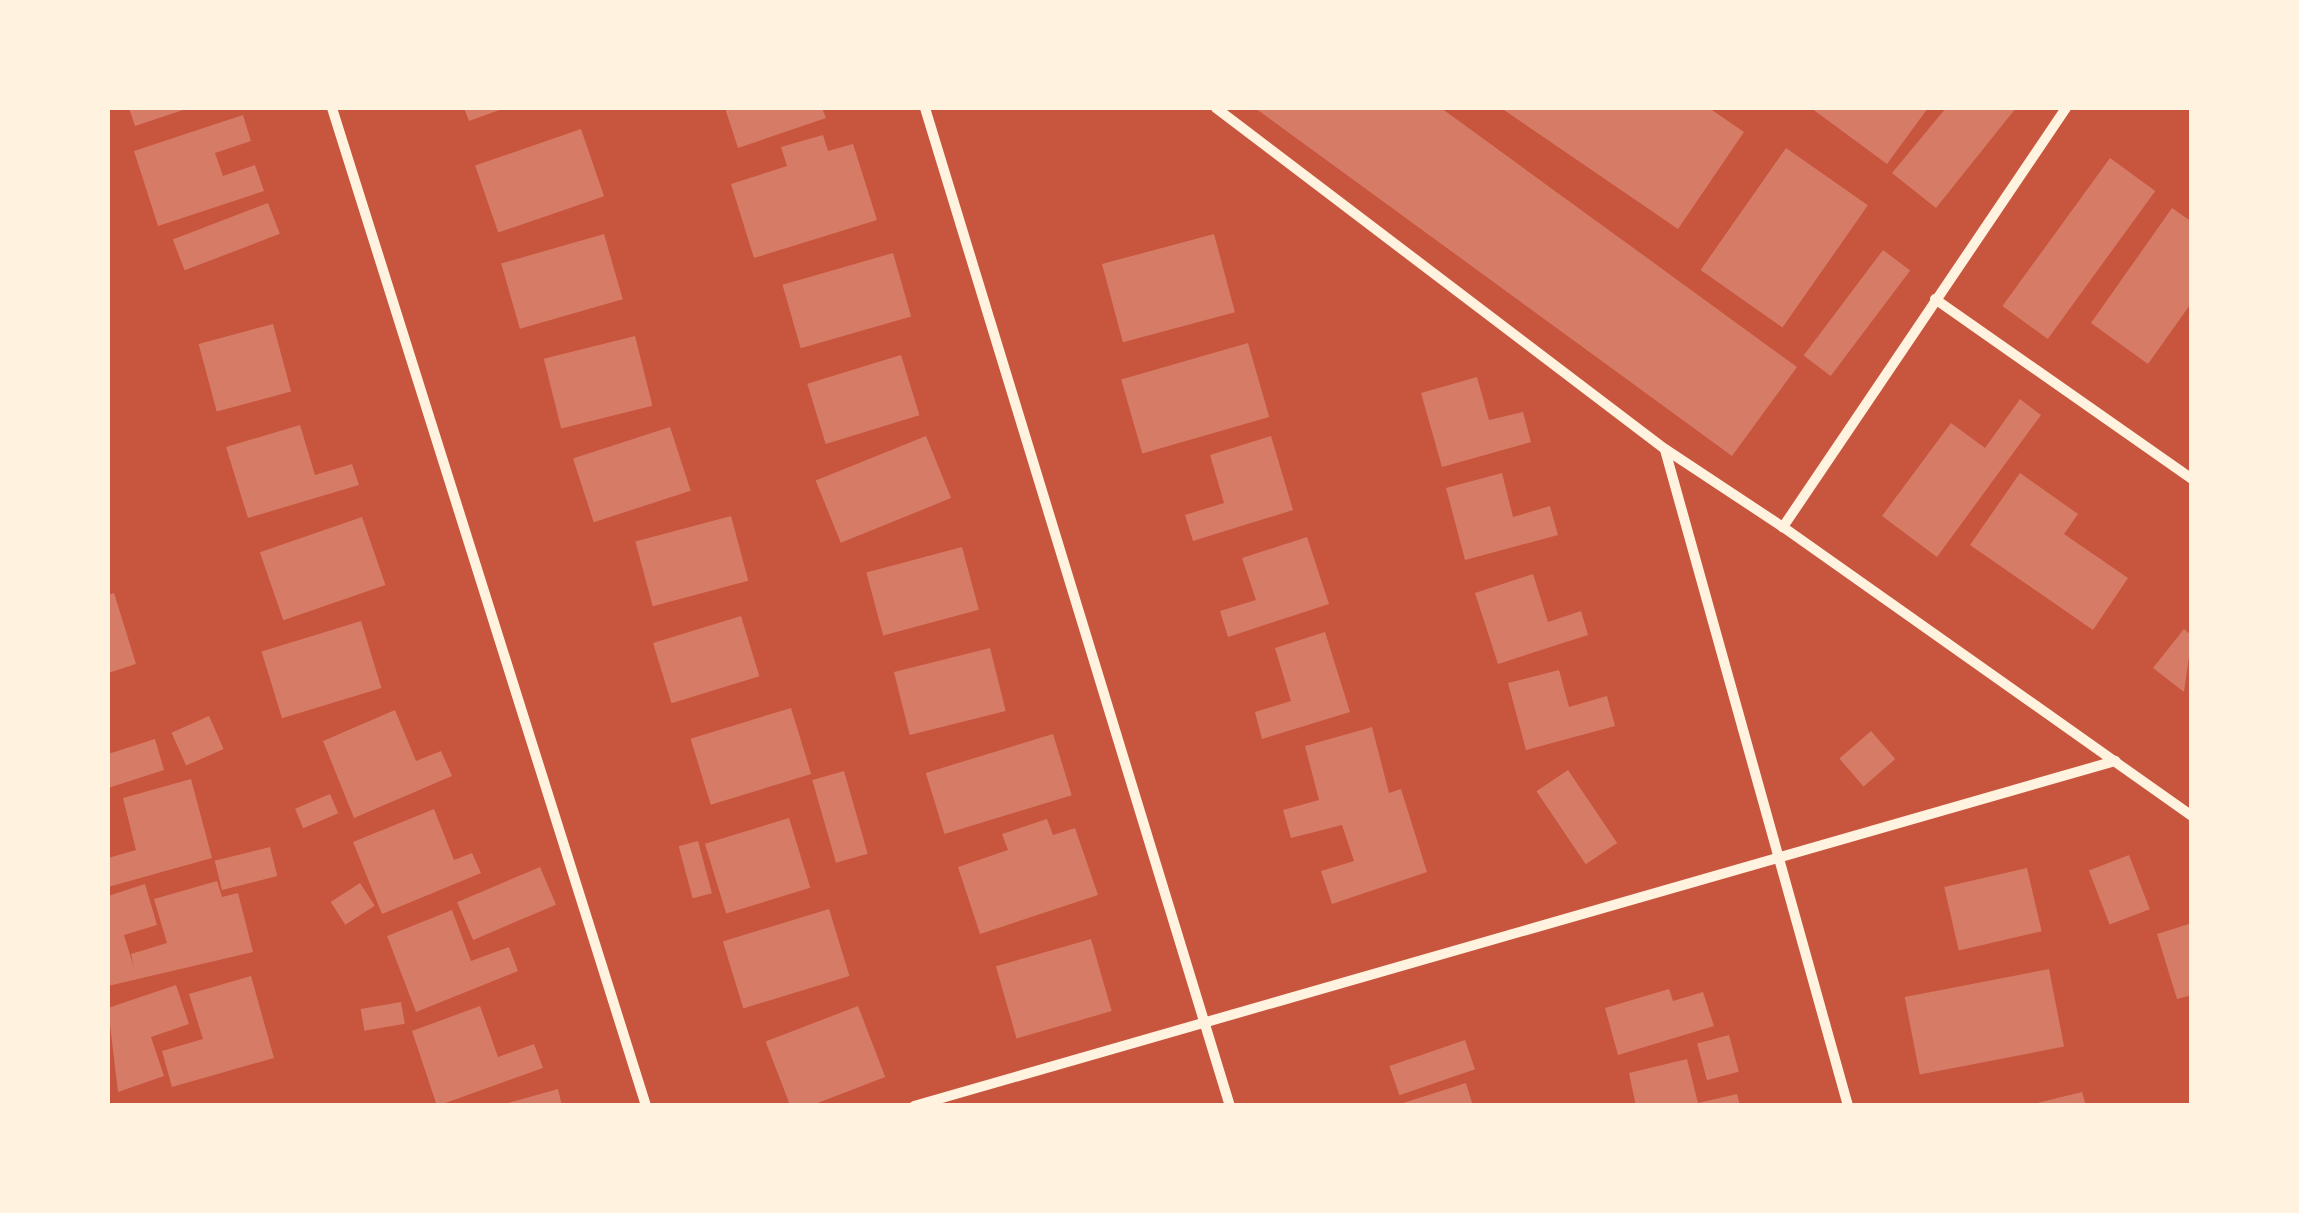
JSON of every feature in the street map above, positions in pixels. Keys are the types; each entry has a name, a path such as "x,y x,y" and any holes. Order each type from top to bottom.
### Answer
{"street":[{"path":"332,108 646,1106"},
{"path":"925,108 1230,1106"},
{"path":"1216,108 1665,449 1783,527 2192,816"},
{"path":"1783,527 2066,108"},
{"path":"1934,299 2192,479"},
{"path":"1665,449 1848,1106"},
{"path":"914,1106 1203,1018 2115,761"}],"building":[{"path":"129,108 189,108 135,126"},
{"path":"464,108 505,108 469,121"},
{"path":"725,108 822,108 826,118 738,148"},
{"path":"1255,108 1441,108 1797,367 1732,456"},
{"path":"1501,108 1709,108 1744,132 1678,229"},
{"path":"1811,108 1928,108 1887,164"},
{"path":"1946,108 2016,108 1936,208 1892,173"},
{"path":"243,115 251,141 215,153 223,176 255,165 264,191 158,226 134,151"},
{"path":"581,129 604,196 498,233 475,165"},
{"path":"823,135 828,151 853,144 877,220 754,258 731,184 787,166 781,147"},
{"path":"1786,148 1868,205 1782,327 1701,270"},
{"path":"2110,158 2155,191 2048,339 2002,306"},
{"path":"268,203 280,234 185,270 173,240"},
{"path":"2172,208 2192,222 2192,302 2148,364 2091,323"},
{"path":"604,234 623,299 520,329 501,263"},
{"path":"1214,234 1235,312 1123,342 1102,264"},
{"path":"1883,250 1910,270 1831,376 1804,355"},
{"path":"893,253 911,316 801,348 782,285"},
{"path":"273,324 291,392 217,412 199,344"},
{"path":"635,336 652,406 561,429 544,359"},
{"path":"1248,343 1269,417 1142,453 1121,379"},
{"path":"901,355 919,415 826,444 807,384"},
{"path":"1477,377 1489,420 1523,412 1531,442 1442,467 1421,393"},
{"path":"2020,399 2041,415 1937,557 1882,516 1951,423 1985,448"},
{"path":"300,425 315,475 352,464 359,485 248,518 226,447"},
{"path":"670,427 691,491 594,522 573,459"},
{"path":"926,436 951,498 841,543 816,481"},
{"path":"1271,436 1293,510 1193,541 1185,515 1224,503 1210,455"},
{"path":"1502,473 1513,517 1550,506 1558,535 1465,560 1446,488"},
{"path":"2020,473 2078,514 2064,534 2128,578 2093,630 1970,545"},
{"path":"731,516 748,581 653,606 635,542"},
{"path":"362,517 385,585 283,620 260,552"},
{"path":"1307,537 1329,604 1228,637 1220,611 1256,600 1242,558"},
{"path":"962,547 979,610 883,635 866,573"},
{"path":"1533,574 1548,622 1581,611 1588,635 1498,664 1475,593"},
{"path":"114,593 136,664 108,673 108,595"},
{"path":"741,616 759,676 671,703 653,643"},
{"path":"361,621 381,688 282,718 262,651"},
{"path":"2184,629 2192,636 2184,692 2153,668"},
{"path":"1325,632 1350,712 1262,739 1255,712 1291,701 1275,648"},
{"path":"990,648 1006,711 910,735 894,672"},
{"path":"1559,670 1569,707 1607,696 1615,726 1526,750 1508,683"},
{"path":"791,708 811,774 711,805 691,739"},
{"path":"395,710 416,761 441,751 452,776 354,818 323,741"},
{"path":"209,716 224,749 186,766 172,733"},
{"path":"1372,727 1389,793 1401,789 1427,872 1332,904 1321,871 1354,861 1342,825 1291,838 1283,810 1319,800 1305,746"},
{"path":"1871,731 1895,759 1864,786 1839,759"},
{"path":"1053,734 1072,795 945,834 926,773"},
{"path":"155,739 164,770 108,788 108,754"},
{"path":"1568,770 1617,843 1586,864 1536,791"},
{"path":"844,771 868,854 836,863 812,780"},
{"path":"191,779 212,858 108,887 108,858 136,850 123,798"},
{"path":"330,794 338,813 303,828 295,809"},
{"path":"434,809 454,860 472,853 481,873 382,914 353,842"},
{"path":"789,818 810,888 726,914 705,844"},
{"path":"1047,819 1053,835 1075,828 1098,895 980,934 958,867 1008,850 1002,834"},
{"path":"698,841 712,893 693,898 679,846"},
{"path":"270,847 277,876 222,890 215,861"},
{"path":"2129,855 2150,909 2110,925 2089,870"},
{"path":"540,867 556,905 473,940 457,902"},
{"path":"2027,868 2042,931 1959,950 1944,887"},
{"path":"217,881 222,897 238,893 253,952 108,986 108,896 145,884 157,925 124,935 134,968 131,954 167,943 154,899"},
{"path":"360,883 375,906 345,925 331,902"},
{"path":"829,909 849,976 743,1008 723,941"},
{"path":"452,910 471,961 509,947 518,971 416,1012 387,936"},
{"path":"2192,923 2192,995 2177,999 2157,934"},
{"path":"1091,939 1112,1011 1017,1038 996,966"},
{"path":"2049,969 2064,1047 1920,1075 1905,997"},
{"path":"251,976 274,1058 172,1087 162,1051 203,1039 189,994"},
{"path":"176,985 189,1024 151,1037 164,1076 118,1092 108,1008"},
{"path":"1669,989 1673,1001 1703,992 1714,1026 1618,1055 1605,1008"},
{"path":"401,1002 405,1024 364,1031 361,1009"},
{"path":"480,1006 498,1057 534,1044 543,1068 437,1106 412,1031"},
{"path":"858,1006 885,1077 810,1106 790,1106 766,1041"},
{"path":"1729,1035 1739,1072 1707,1080 1697,1044"},
{"path":"1465,1040 1475,1069 1399,1095 1389,1066"},
{"path":"1687,1059 1698,1103 1737,1094 1740,1106 1636,1106 1629,1073"},
{"path":"1466,1083 1473,1106 1397,1106 1397,1105"},
{"path":"558,1089 562,1106 504,1106 504,1104"},
{"path":"2082,1092 2086,1106 2033,1106 2033,1104"}]}
